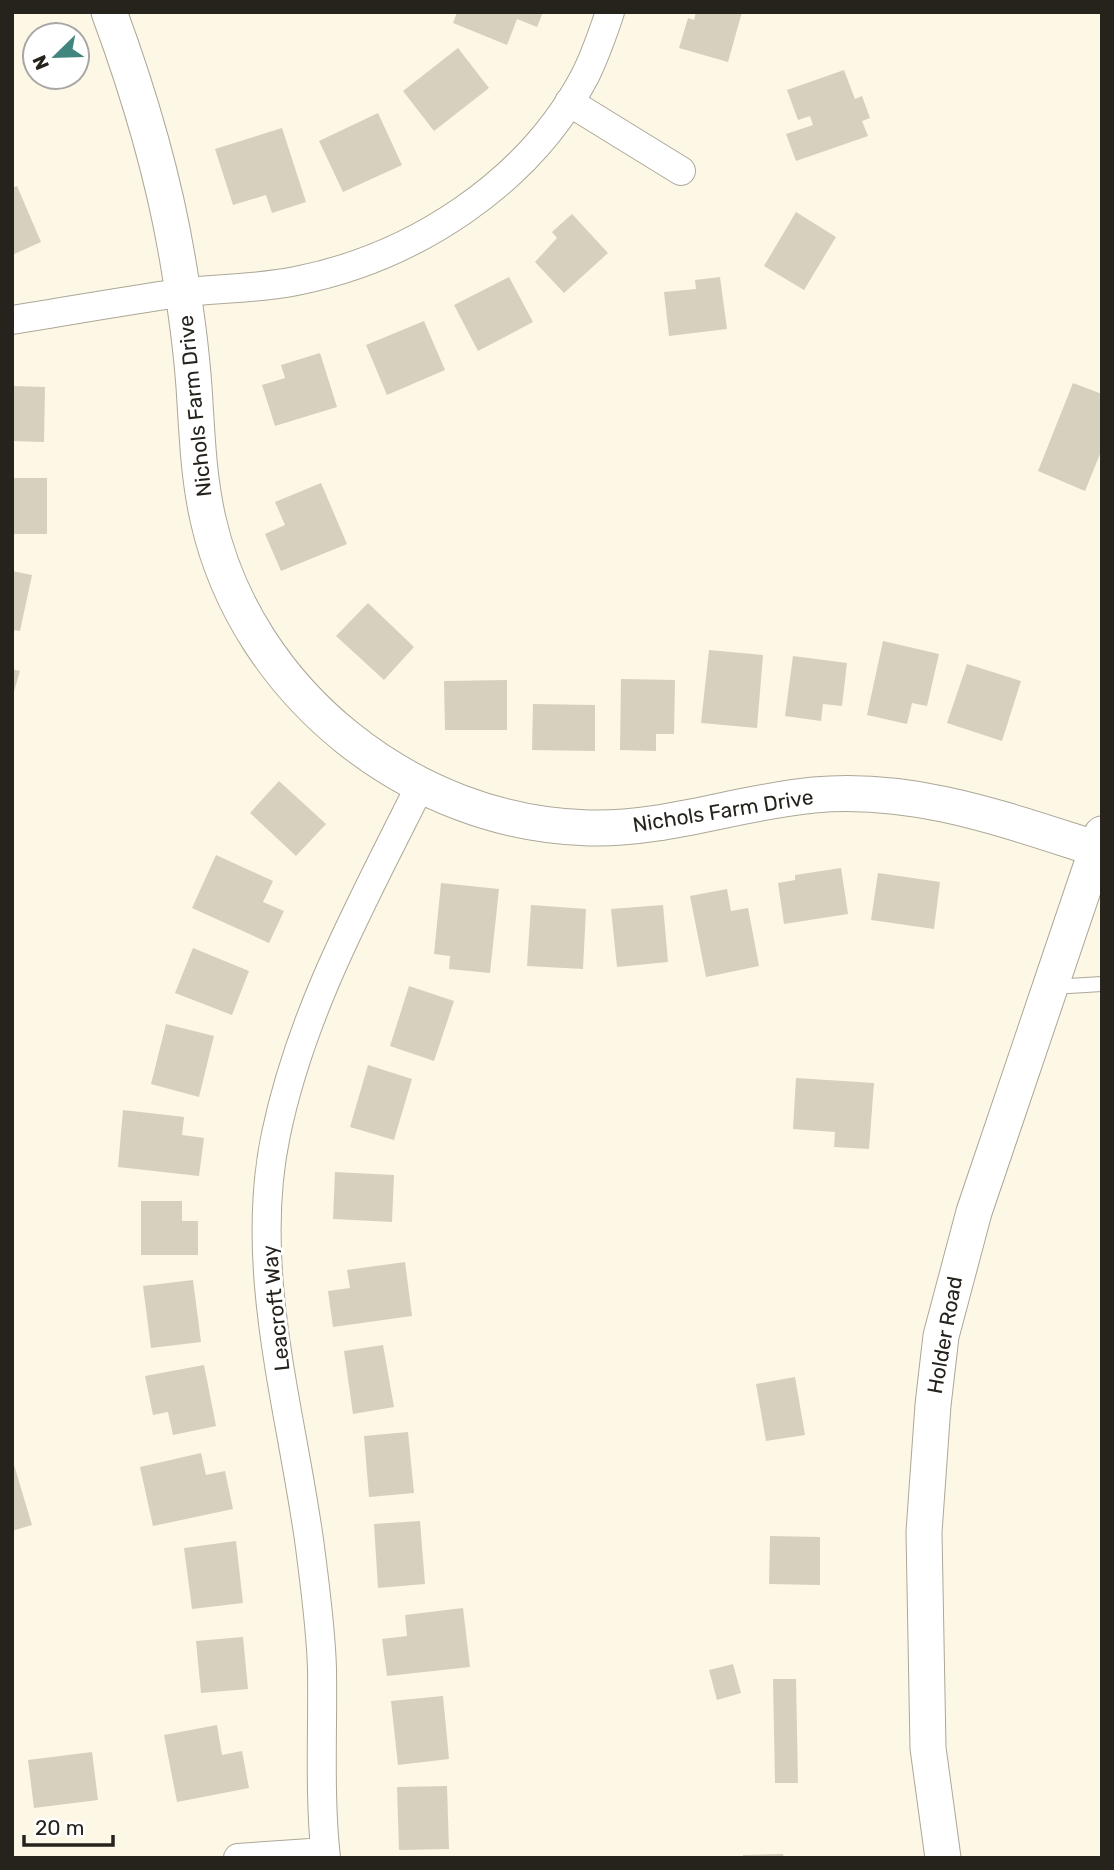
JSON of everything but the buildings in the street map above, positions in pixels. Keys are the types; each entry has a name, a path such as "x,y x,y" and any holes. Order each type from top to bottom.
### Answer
{"street":[{"name":"Nichols Farm Drive","path":"109,12 129,65 156,157 183,293 194,382 199,471 208,523 226,575 243,611 279,669 315,710 357,746 420,786 471,807 518,819 588,828 643,826 811,795 870,793 929,799 1099,842"},
{"path":"12,320 183,293 296,281 349,268 400,248 456,216 499,183 540,142 585,75 610,12"},
{"path":"569,102 681,171"},
{"name":"Leacroft Way","path":"326,1855 322,1664 310,1546 274,1322 268,1269 268,1200 275,1137 292,1065 315,1000 420,786"},
{"name":"Holder Road","path":"943,1858 928,1748 926,1679 923,1532 933,1405 951,1288 974,1212 1099,842"},
{"path":"238,1858 326,1855"}],"lane":[{"path":"1051,988 1102,984"}]}
